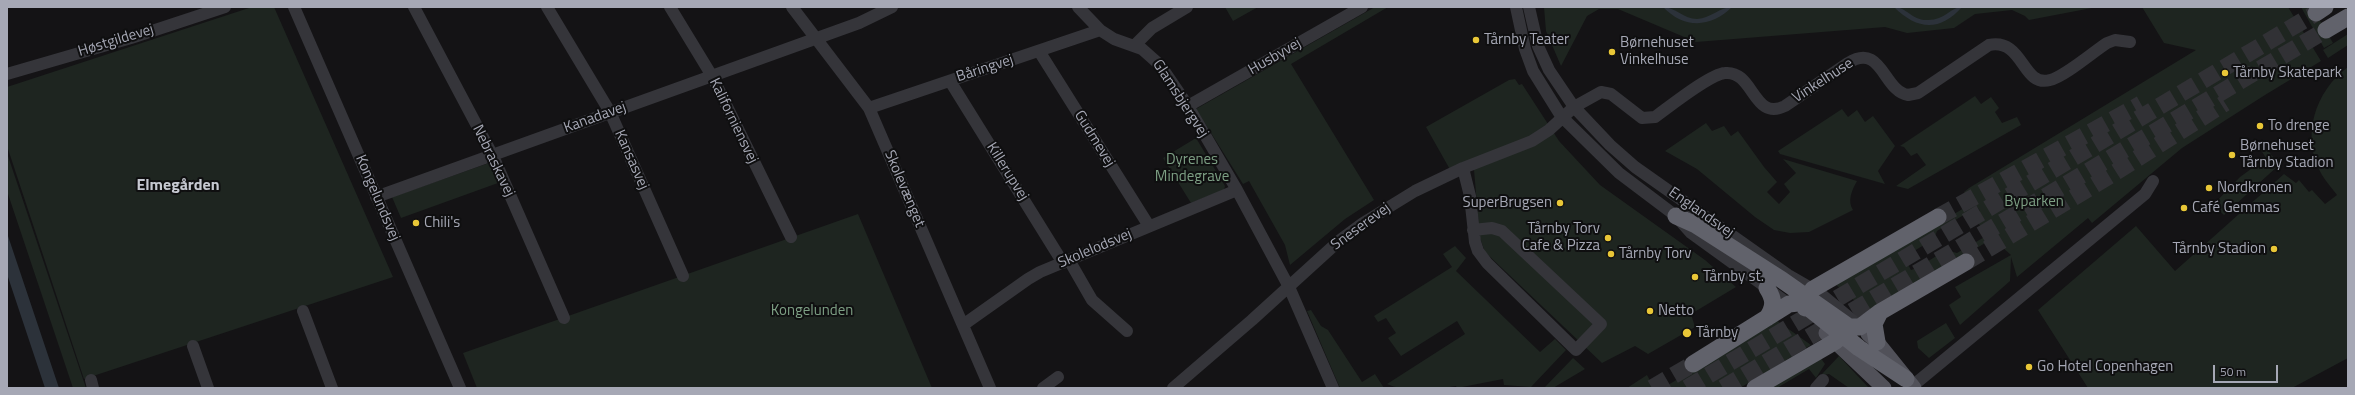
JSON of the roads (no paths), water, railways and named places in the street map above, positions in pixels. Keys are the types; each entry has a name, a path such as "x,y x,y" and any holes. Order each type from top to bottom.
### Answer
{"highway":[{"path":"2348,17 2328,33 2348,25"},
{"path":"1676,216 1696,225 1840,327 1859,348 1911,385"},
{"path":"1693,364 1767,318 1804,302 1938,217"},
{"path":"1755,388 1840,327 1860,327 1880,312 1966,262"},
{"path":"1767,288 1773,298 1774,303 1767,318"},
{"path":"1877,342 1874,324 1880,312"}],"main road":[{"path":"1840,327 1884,388"},
{"path":"1860,327 1877,342 1911,385"}],"street":[{"name":"Høstgildevej","path":"7,74 131,38 225,7"},
{"name":"Kongelundsvej","path":"294,7 456,387"},
{"name":"Nebraskavej","path":"414,7 493,156 564,318"},
{"name":"Kansasvej","path":"547,7 610,112 683,276"},
{"name":"Kaliforniensvej","path":"670,7 712,76 790,237"},
{"name":"Skolevænget","path":"792,7 869,108 990,388"},
{"name":"Kanadavej","path":"376,197 859,23 892,7"},
{"name":"Glamsbjergvej","path":"1078,7 1100,30 1114,39 1142,49 1160,65 1188,106 1237,190 1289,287 1333,388"},
{"path":"1134,46 1152,28 1187,7"},
{"name":"Husbyvej","path":"1188,106 1362,7"},
{"name":"Englandsvej","path":"1516,7 1525,49 1533,71 1561,116 1618,173 1676,216 1691,233 1767,288 1804,302"},
{"name":"Englandsvej","path":"1529,7 1536,39 1544,60 1574,107 1610,145 1635,166 1788,275 1804,302"},
{"name":"Båringvej","path":"869,108 1100,30"},
{"name":"Vinkelhuse","path":"1574,107 1596,93 1606,92 1636,115 1648,119 1655,117 1714,76 1725,72 1741,78 1763,106 1774,109 1780,108 1858,58 1870,60 1875,63 1899,92 1914,95 1984,48 1995,44 2005,46 2014,52 2033,77 2049,81 2106,43 2115,40 2130,42"},
{"name":"Gudmevej","path":"1039,51 1149,226"},
{"name":"Killerupvej","path":"950,81 1092,300 1127,331"},
{"name":"Sneserevej","path":"1173,388 1289,287 1340,240 1363,223 1415,191 1463,168 1532,141 1549,130 1561,116 1574,107"},
{"path":"1463,168 1470,196 1474,230 1476,247 1486,263 1576,350 1601,324 1502,231 1492,228 1474,230"},
{"path":"1911,385 2145,194 2153,181"},
{"name":"Skolelodsvej","path":"963,325 1028,279 1066,261 1237,190"},
{"path":"303,311 332,388"},
{"path":"193,346 208,388"},
{"path":"1043,388 1058,378"}],"tunnel":[{"path":"1687,388 2316,13"},
{"path":"1723,388 2326,30"},
{"path":"1966,262 2111,175 2225,103"},
{"path":"1938,217 2141,104"},
{"path":"1652,388 1693,364"}],"place":[{"name":"Tårnby Teater","path":"1476,40"},
{"name":"Børnehuset Vinkelhuse","path":"1612,52"},
{"name":"Tårnby Skatepark","path":"2225,73"},
{"name":"To drenge","path":"2260,126"},
{"name":"Børnehuset Tårnby Stadion","path":"2232,155"},
{"name":"Nordkronen","path":"2209,188"},
{"name":"SuperBrugsen","path":"1560,203"},
{"name":"Café Gemmas","path":"2184,208"},
{"name":"Chili's","path":"416,223"},
{"name":"Tårnby Torv Cafe & Pizza","path":"1608,238"},
{"name":"Tårnby Stadion","path":"2274,249"},
{"name":"Tårnby Torv","path":"1611,254"},
{"name":"Tårnby st.","path":"1695,277"},
{"name":"Netto","path":"1650,311"},
{"name":"Tårnby","path":"1687,333"},
{"name":"Go Hotel Copenhagen","path":"2029,367"}],"district":[{"name":"Elmegården","path":"178,186"}],"park label":[{"name":"Dyrenes Mindegrave","path":"1192,168"},
{"name":"Byparken","path":"2034,202"},
{"name":"Kongelunden","path":"812,311"}]}
